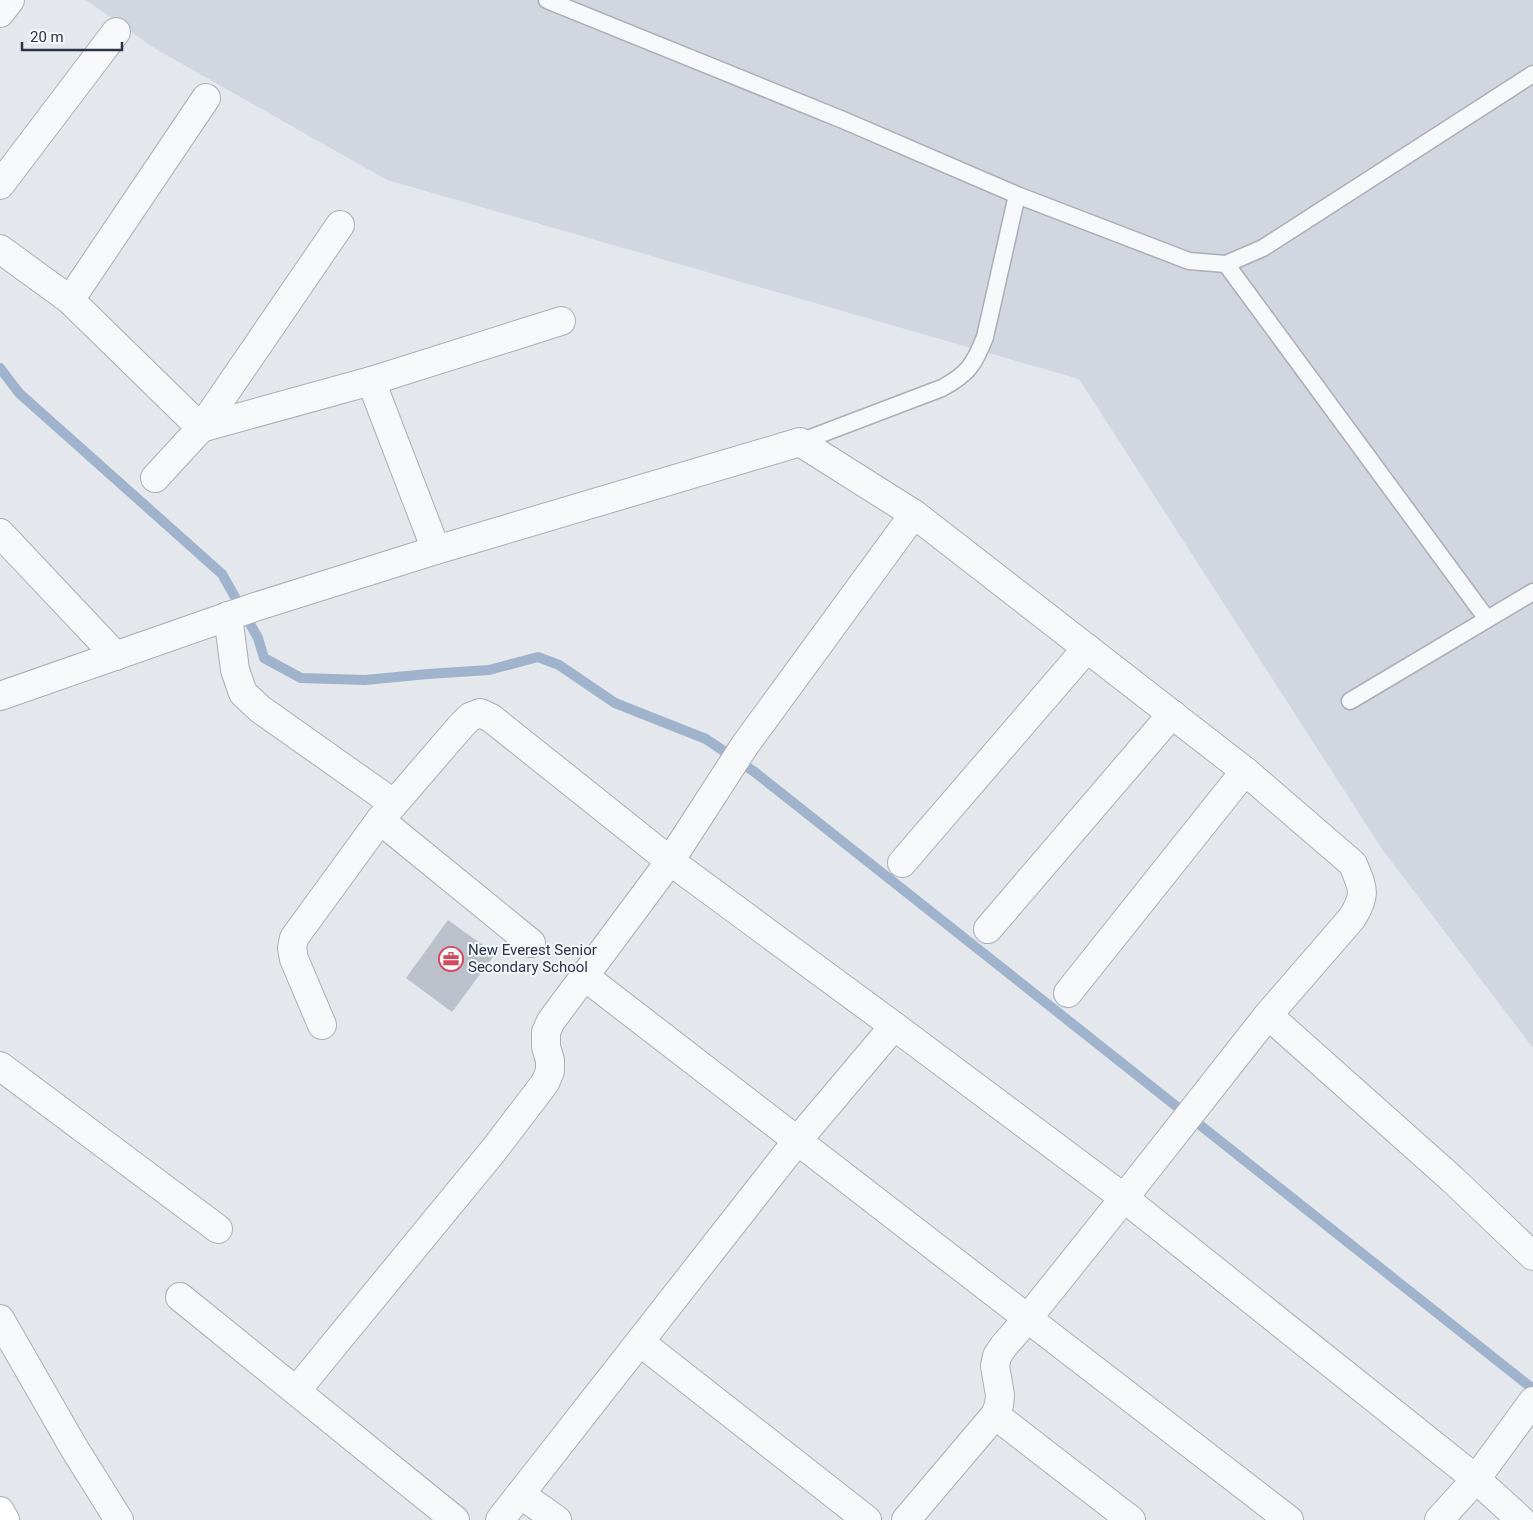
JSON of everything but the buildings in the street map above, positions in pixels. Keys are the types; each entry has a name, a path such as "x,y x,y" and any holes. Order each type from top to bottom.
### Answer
{"main road":[{"path":"0,1511 5,1520"}],"street":[{"path":"0,13 10,0"},
{"path":"0,185 116,32"},
{"path":"70,300 206,98"},
{"path":"155,478 201,428 340,225"},
{"path":"0,249 70,300 201,428"},
{"path":"201,428 371,381 561,321"},
{"path":"371,381 436,550"},
{"path":"0,696 239,613 436,550 800,442 914,514 1245,771 1353,864 1362,885 1362,901 1352,918 1268,1015 1124,1198 1003,1347 997,1356 995,1366 1000,1400 995,1415 906,1520"},
{"path":"296,1390 493,1151 545,1083 550,1071 550,1060 546,1047 546,1032 551,1021 670,861 722,777 914,514"},
{"path":"0,533 116,656"},
{"path":"239,613 235,670 243,693 260,710 386,812 531,942"},
{"path":"902,863 1087,648"},
{"path":"322,1025 294,959 292,948 294,938 386,812 461,726 470,717 480,713 491,718 670,861 1124,1198 1476,1479 1521,1520"},
{"path":"988,929 1172,714"},
{"path":"1068,993 1245,771"},
{"path":"584,976 1289,1520"},
{"path":"1268,1015 1452,1179 1533,1256"},
{"path":"500,1520 797,1141 894,1026"},
{"path":"0,1066 218,1229"},
{"path":"180,1296 455,1520"},
{"path":"0,1319 74,1448 119,1520"},
{"path":"640,1342 868,1520"},
{"path":"1439,1520 1476,1479 1530,1404"},
{"path":"995,1415 1131,1520"},
{"path":"520,1494 557,1520"}],"lane":[{"path":"547,0 843,120 1017,195 1189,261 1226,264 1263,248 1533,74"},
{"path":"800,442 942,388 961,377 977,357 984,337 1017,195"},
{"path":"1226,264 1488,619"},
{"path":"1350,701 1533,592"}],"shaded area":[{"path":"86,0 1533,0 1533,1048 1382,849 1079,379 387,180 154,48"}],"waterway":[{"path":"0,368 19,393 222,574 258,638 264,658 301,678 365,680 489,670 538,657 559,665 615,703 706,739 756,773 1533,1389"}],"place":[{"name":"New Everest Senior Secondary School","path":"451,959"}]}
